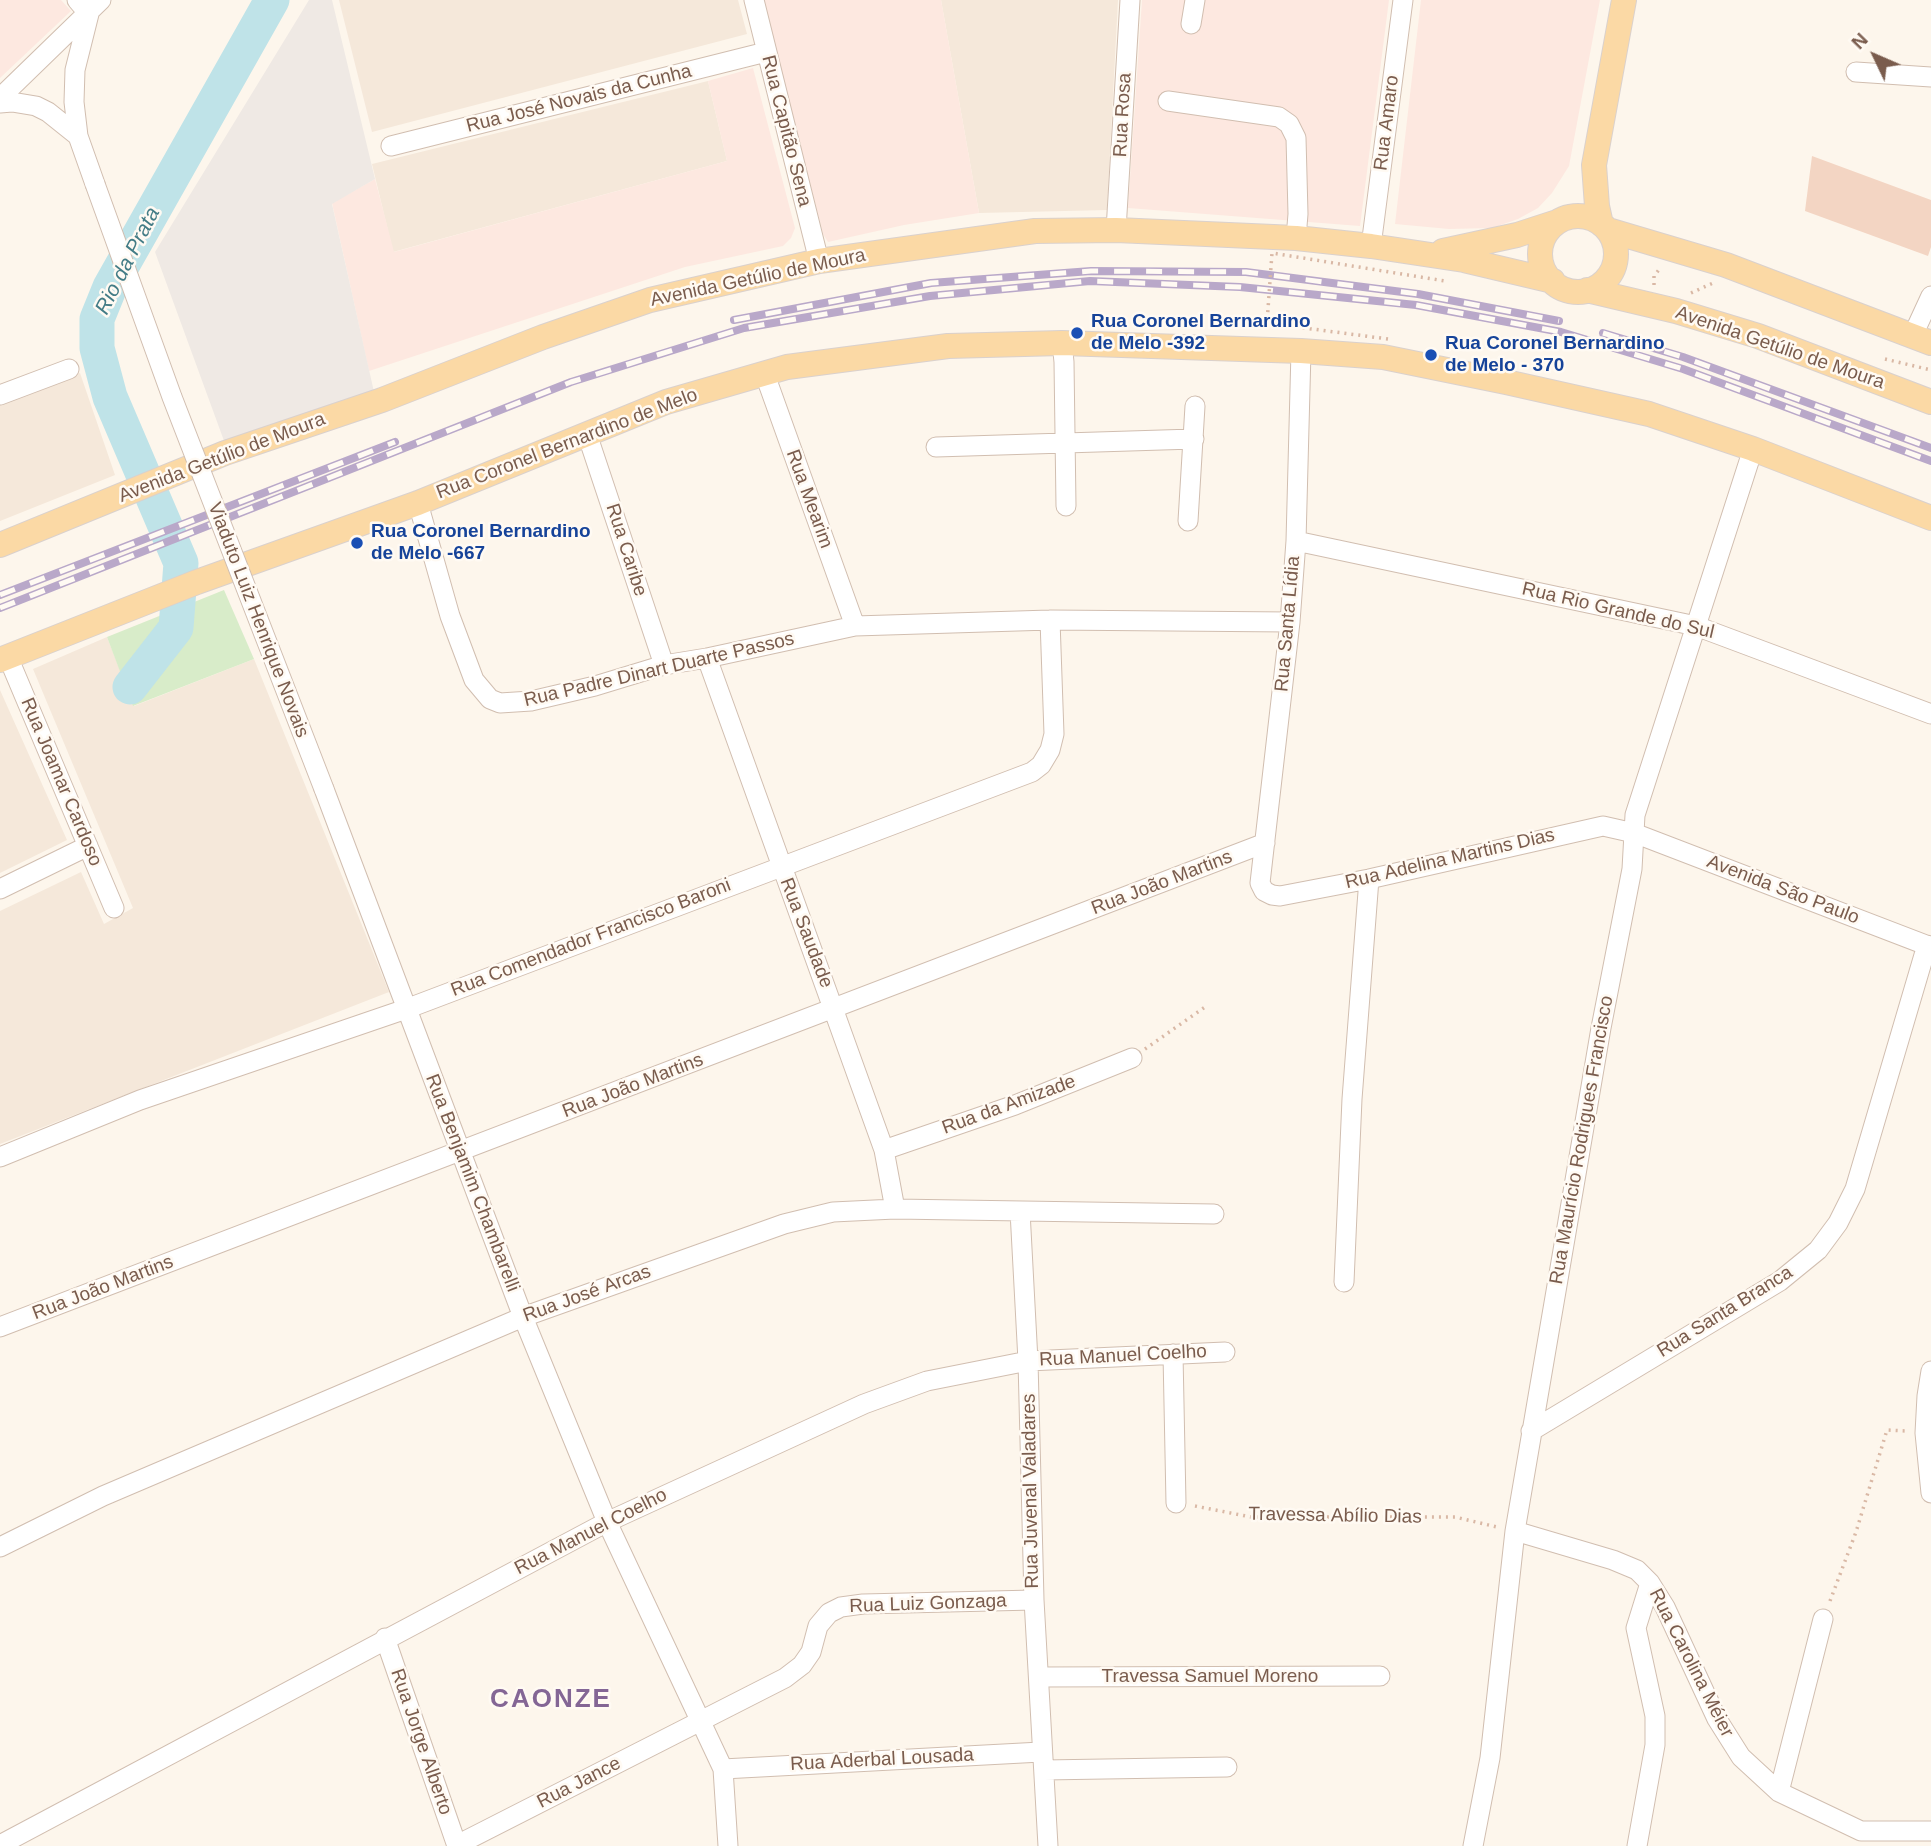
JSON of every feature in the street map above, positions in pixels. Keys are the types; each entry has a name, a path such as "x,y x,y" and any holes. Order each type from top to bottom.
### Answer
{"main road":[{"path":"1594,165 1582,191 1546,235 1541,251 1543,268 1553,281 1569,290 1587,290 1604,282 1614,266 1616,247 1605,227 1595,193 1594,165 1624,0"},
{"path":"1560,221 1583,216 1605,227 1726,264 1922,339"},
{"name":"Avenida Getúlio de Moura","path":"1432,254 1517,235 1560,221"},
{"name":"Avenida Getúlio de Moura","path":"0,545 225,453 382,400 543,337 650,300 819,261 1035,231 1116,230 1296,238 1371,246 1432,254 1553,281"},
{"name":"Avenida Getúlio de Moura","path":"1587,290 1676,311 1758,336 1931,402"},
{"name":"Rua Coronel Bernardino de Melo","path":"4,658 197,582 418,503 666,402 787,367 935,348 1062,343 1301,351 1383,358 1649,414 1754,449 1931,518"}],"street":[{"name":"Rua Capitão Sena","path":"754,0 819,261"},
{"name":"Rua Rosa","path":"1116,230 1130,0"},
{"path":"1191,24 1195,0"},
{"name":"Rua Amaro","path":"1371,246 1403,0"},
{"path":"0,101 89,5"},
{"name":"Viaduto Luiz Henrique Novais","path":"89,5 75,70 74,102 78,136 172,397 324,789"},
{"name":"Rua José Novais da Cunha","path":"391,146 766,52"},
{"path":"1856,72 1931,78"},
{"path":"0,101 36,106 78,136"},
{"path":"1168,101 1279,117 1289,124 1296,138 1296,238"},
{"path":"1922,339 1931,296"},
{"path":"1062,343 1066,506"},
{"name":"Rua Santa Lídia","path":"1266,893 1260,883 1290,622 1296,541 1301,351"},
{"path":"0,395 69,369"},
{"name":"Rua Mearim","path":"764,372 855,626"},
{"path":"1188,521 1195,406"},
{"name":"Rua Caribe","path":"587,435 664,665"},
{"path":"936,447 1194,439"},
{"name":"Rua Maurício Rodrigues Francisco","path":"1473,1846 1490,1758 1515,1531 1599,1041 1632,869 1639,800 1754,449"},
{"name":"Rua Padre Dinart Duarte Passos","path":"418,503 464,656 474,680 490,699 500,703 531,701 595,686 664,665 855,626 1050,620 1290,622"},
{"name":"Rua Rio Grande do Sul","path":"1296,541 1696,626 1931,714"},
{"name":"Rua Comendador Francisco Baroni","path":"0,1157 141,1100 406,1009 1032,772 1041,765 1050,750 1054,734 1050,620"},
{"name":"Rua Joamar Cardoso","path":"4,658 114,908"},
{"name":"Rua Saudade","path":"707,658 884,1150 895,1209"},
{"name":"Rua Benjamim Chambarelli","path":"324,789 523,1317 607,1522 723,1769 728,1846"},
{"name":"Rua Adelina Martins Dias","path":"1266,893 1280,896 1368,879 1590,827 1603,826 1634,833"},
{"name":"Avenida São Paulo","path":"1634,833 1929,946"},
{"name":"Rua João Martins","path":"0,1327 1265,843"},
{"path":"0,889 88,846"},
{"path":"1344,1282 1352,1099 1368,879"},
{"name":"Rua Santa Branca","path":"1531,1431 1780,1281 1818,1250 1838,1223 1855,1189 1929,946"},
{"name":"Rua da Amizade","path":"884,1150 1015,1105 1132,1058"},
{"name":"Rua José Arcas","path":"0,1548 103,1496 523,1317 784,1224 833,1212 895,1209 1214,1213"},
{"name":"Rua Juvenal Valadares","path":"1020,1211 1028,1361 1034,1600 1048,1846"},
{"name":"Rua Manuel Coelho","path":"0,1845 607,1522 864,1404 927,1381 1028,1361 1225,1352"},
{"path":"1173,1354 1176,1503"},
{"path":"1931,1371 1925,1433 1931,1493"},
{"name":"Rua Carolina Méier","path":"1515,1531 1613,1560 1637,1570 1650,1583 1665,1607 1717,1719 1741,1756 1779,1792 1860,1838 1931,1831"},
{"path":"1637,1846 1655,1745 1656,1716 1636,1628 1650,1583"},
{"name":"Rua Luiz Gonzaga","path":"702,1720 785,1678 802,1665 811,1652 818,1626 829,1614 841,1607 863,1604 1034,1600"},
{"path":"1779,1792 1823,1619"},
{"name":"Rua Jorge Alberto","path":"385,1639 457,1846"},
{"name":"Travessa Samuel Moreno","path":"1039,1677 1380,1676"},
{"name":"Rua Jance","path":"457,1846 702,1720"},
{"path":"1043,1761 1090,1771 1227,1768"},
{"name":"Rua Aderbal Lousada","path":"723,1769 1043,1761"}],"path":[{"path":"1388,339 1267,323 1272,253 1445,281"},
{"path":"1661,267 1654,276 1654,285 1661,294"},
{"path":"1691,293 1716,281 1707,277"},
{"path":"1879,358 1931,370"},
{"path":"1132,1058 1205,1007"},
{"path":"1823,1619 1856,1532 1887,1430 1925,1433"},
{"name":"Travessa Abílio Dias","path":"1176,1503 1251,1517 1455,1517 1515,1531"}],"shaded area":[{"path":"0,0 61,0 71,11 0,78"},
{"path":"309,0 332,0 375,179 332,204 374,392 227,449 155,252"},
{"path":"339,0 738,0 747,34 372,132"},
{"path":"763,0 941,0 979,213 904,225 828,242 823,234"},
{"path":"941,0 1118,0 1107,210 979,213"},
{"path":"1142,0 1389,0 1360,226 1128,208"},
{"path":"1421,0 1600,0 1569,166 1552,193 1538,208 1518,219 1492,228 1449,229 1395,224"},
{"path":"753,68 795,228 791,238 783,246 685,267 369,371 332,203 375,179 394,252 727,161 708,81"},
{"path":"708,81 727,161 393,252 372,164"},
{"path":"80,373 115,475 0,521 0,404"},
{"path":"107,637 134,706 254,659 389,992 0,1144 0,911 81,872 104,924 133,908 33,669"},
{"path":"0,690 67,840 0,873"}],"green space":[{"path":"224,590 254,659 133,706 107,637"}],"building":[{"path":"1812,156 1931,200 1931,247 1928,256 1805,211"}],"waterway":[{"name":"Rio da Prata","path":"130,687 176,628 181,563 110,397 97,348 97,319 110,287 272,0"}],"railway":[{"path":"734,320 931,283 1091,271 1246,272 1418,294 1559,321"},
{"path":"0,608 571,382 744,328 930,296 1090,281 1240,287 1416,305 1561,332 1683,369 1931,461"},
{"path":"1603,333 1683,357 1931,448"},
{"path":"0,595 395,442"}],"place":[{"name":"Rua Coronel Bernardino de Melo -392","path":"1077,333"},
{"name":"Rua Coronel Bernardino de Melo - 370","path":"1431,355"},
{"name":"Rua Coronel Bernardino de Melo -667","path":"357,543"}],"district":[{"name":"CAONZE","path":"551,1700"}]}
